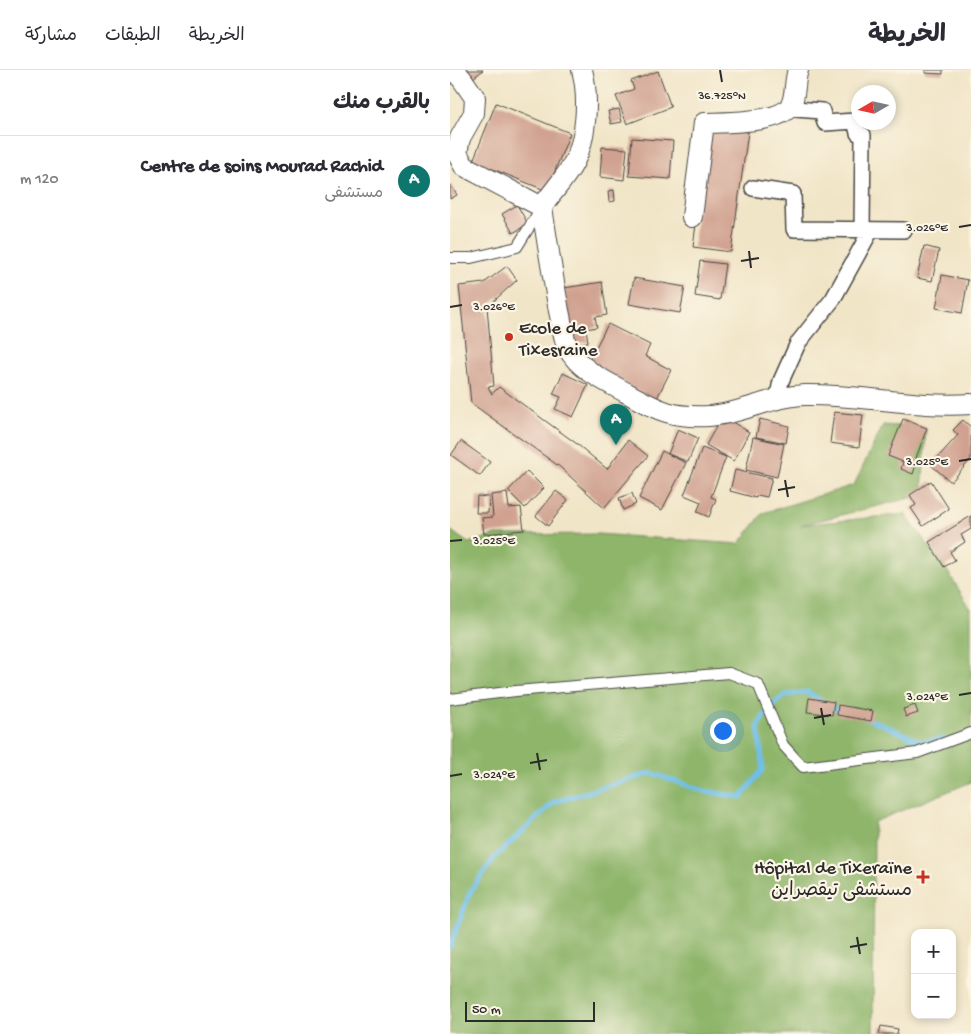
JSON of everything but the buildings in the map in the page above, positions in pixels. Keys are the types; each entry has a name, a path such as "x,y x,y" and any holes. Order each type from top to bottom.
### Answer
{"street":[{"path":"454,70 475,98 474,113 460,138 457,153 464,166 542,207"},
{"path":"582,70 585,81 586,119 582,139 574,162 542,207 550,266 568,348 577,360 594,375 649,405 670,414 685,417 712,416 803,395 871,398 922,404 971,404"},
{"path":"692,217 704,123 757,120 778,115 787,110 792,103 798,70"},
{"path":"777,400 781,381 798,343 833,299 867,230 863,135 858,134 855,121 825,123 822,110 789,107"},
{"path":"753,188 793,194 794,229 904,230"}],"lane":[{"path":"450,258 471,258 517,247 542,207"},
{"path":"450,699 516,690 729,673 758,684 783,745 803,767 917,753 971,733"}],"green space":[{"path":"883,425 926,428 922,495 801,525 905,514 948,572 971,609 971,782 874,822 873,1034 450,1034 450,530 468,543 496,535 598,534 739,544 763,513 854,485"}],"waterway":[{"path":"450,947 470,892 494,858 554,802 651,773 704,791 741,797 763,769 758,726 769,708 785,695 807,692 833,708 842,711"},
{"path":"865,718 921,742 944,739"}],"place":[{"name":"Ecole de Tixesraine","path":"509,337"},
{"name":"Centre de soins Mourad Rachid","path":"616,445"},
{"name":"Hôpital de Tixeraïne مستشفى تيقصراين","path":"923,877"}]}
